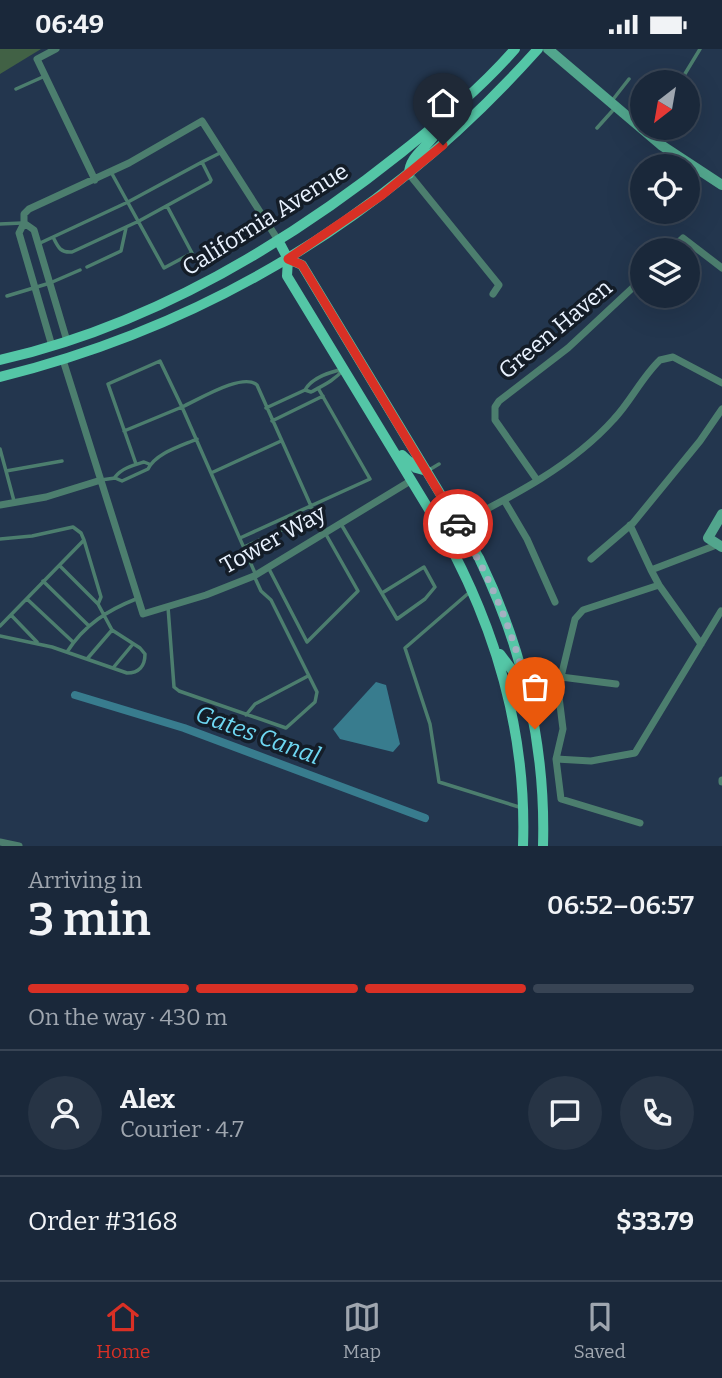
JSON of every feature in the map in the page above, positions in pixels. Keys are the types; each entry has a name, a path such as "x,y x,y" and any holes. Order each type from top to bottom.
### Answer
{"main road":[{"name":"California Avenue","path":"0,360 67,341 165,303 278,240 366,180 442,120 480,87 515,49"},
{"name":"California Avenue","path":"0,377 63,360 176,318 243,286 288,259 336,228 409,174 476,115 538,49"},
{"path":"409,174 412,160 435,138 442,120"},
{"path":"278,240 288,259 287,276 412,480 472,589 494,646 513,718 526,844"},
{"path":"288,259 302,265 427,471 492,585 514,642 526,683 541,774 543,846"},
{"path":"388,440 416,468 427,471"},
{"path":"412,480 420,481 444,500"},
{"path":"494,646 518,678 526,683"}],"street":[{"path":"56,49 37,59 95,180"},
{"path":"548,49 630,116"},
{"path":"52,346 19,233 24,223 24,213 111,172 202,121 278,240"},
{"path":"657,140 722,185"},
{"path":"409,174 499,285 493,294"},
{"path":"24,223 34,230 67,341"},
{"path":"700,251 722,268"},
{"name":"Green Haven","path":"537,480 495,420 495,407 499,401 568,348 630,290"},
{"path":"458,524 504,501 575,455 616,417 660,360 673,357 722,383"},
{"path":"63,360 138,598"},
{"path":"592,559 629,525 700,441 722,409"},
{"path":"0,505 46,496 101,479"},
{"name":"Tower Way","path":"138,598 143,614 255,575 412,480"},
{"path":"504,501 527,539 555,602"},
{"path":"720,545 708,538 722,514"},
{"path":"629,525 659,585 701,644"},
{"path":"651,570 664,563 720,545"},
{"path":"640,823 561,799 556,759 563,729 559,679 575,619 583,610 659,585"},
{"path":"556,759 591,761 635,754 721,611"},
{"path":"526,683 559,679 617,684"},
{"path":"0,842 19,846"}],"lane":[{"path":"687,70 700,49"},
{"path":"16,89 45,76"},
{"path":"597,128 629,79"},
{"path":"38,244 128,202 222,152"},
{"path":"53,237 60,250 64,253 72,252 139,221 210,183 202,162"},
{"path":"111,172 164,268 192,253 167,206"},
{"path":"0,224 24,223"},
{"path":"87,267 121,251 126,227"},
{"path":"7,296 50,283 80,270"},
{"path":"136,464 108,384 160,361 197,439 261,591 271,600 317,697 286,728 178,691 174,687 168,607"},
{"path":"305,390 311,392 336,379 344,369"},
{"path":"266,408 305,390 308,384 331,372 344,369"},
{"path":"124,431 232,384 247,380 255,383 324,535 358,591 307,642 268,569"},
{"path":"240,538 370,479 318,388"},
{"path":"272,421 323,396"},
{"path":"101,479 115,478 122,481 132,477 148,469 149,464 166,453 197,439"},
{"path":"211,473 281,441"},
{"path":"0,449 14,503"},
{"path":"6,471 62,461"},
{"path":"115,478 119,472 136,464 144,461 149,464"},
{"path":"427,471 439,464"},
{"path":"0,481 9,481"},
{"path":"244,547 315,515"},
{"path":"341,524 397,619 425,599 435,587 424,567 382,593"},
{"path":"0,539 32,536 73,527 81,533 84,540 102,597 98,604"},
{"path":"0,626 84,540"},
{"path":"0,636 67,652 127,673 135,673 141,668 145,654 112,630 98,604 60,565"},
{"path":"43,582 89,626"},
{"path":"472,589 405,648 430,724 439,782 523,808"},
{"path":"67,652 73,642 104,613 138,598"},
{"path":"27,599 73,642"},
{"path":"11,614 39,644"},
{"path":"87,659 112,630"},
{"path":"113,668 133,644"},
{"path":"246,715 255,704 309,676"}],"green space":[{"path":"0,49 41,49 0,74"}],"water":[{"path":"376,682 386,685 400,744 393,752 340,739 333,729"}],"waterway":[{"name":"Gates Canal","path":"75,695 184,728 425,818"}],"way so far":[{"path":"458,524 479,558 504,613 526,683 535,729"}],"route":[{"path":"443,145 382,195 288,259 302,265 458,524"}]}
